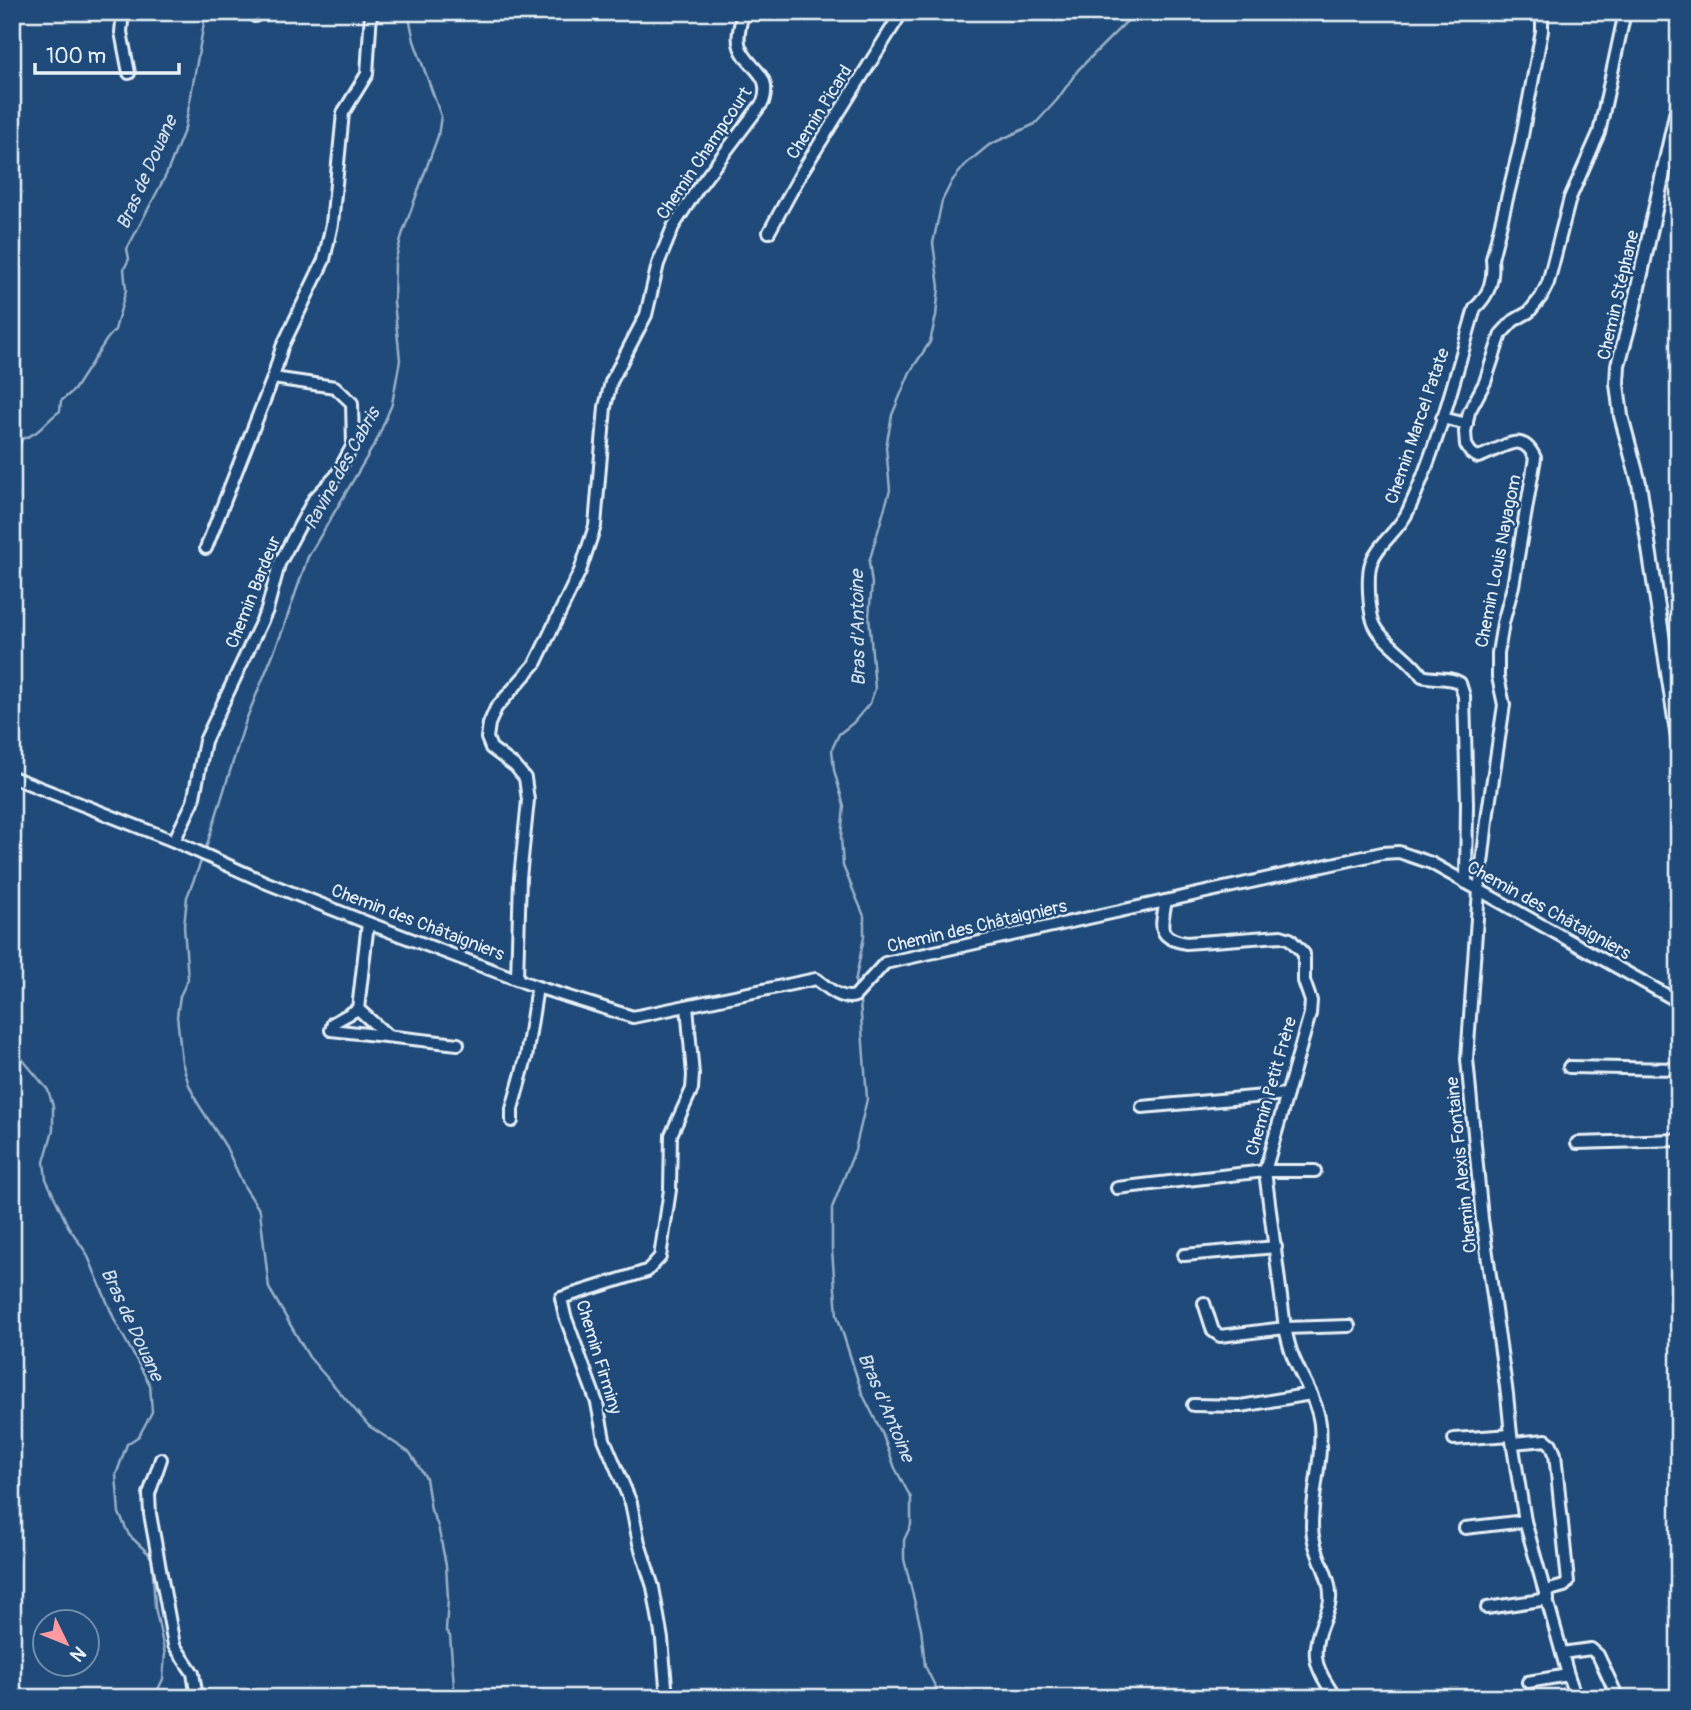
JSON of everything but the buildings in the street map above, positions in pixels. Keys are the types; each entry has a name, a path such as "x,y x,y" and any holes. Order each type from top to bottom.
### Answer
{"main road":[{"name":"Chemin Stéphane","path":"1679,102 1633,310 1618,365 1617,384 1620,416 1639,483 1679,745"}],"street":[{"path":"123,12 121,32 128,73"},
{"path":"206,548 273,378 282,347 324,260 332,224 343,113 367,74 370,12"},
{"name":"Chemin Champcourt","path":"517,978 520,878 528,800 525,778 515,766 491,748 486,738 489,724 496,708 535,664 580,571 595,526 605,407 611,382 646,314 658,264 673,227 698,188 764,102 768,89 739,43 743,12"},
{"name":"Chemin Picard","path":"769,232 803,170 902,12"},
{"name":"Chemin Marcel Patate","path":"1466,883 1464,696 1460,683 1450,677 1435,680 1423,676 1409,659 1384,638 1373,623 1369,586 1370,564 1406,514 1442,418 1475,308 1490,288 1492,259 1520,146 1542,31 1542,12"},
{"path":"1442,418 1467,424 1469,412 1485,383 1501,334 1513,321 1529,312 1548,283 1570,198 1599,133 1625,12"},
{"name":"Chemin Bardeur","path":"174,841 193,802 205,741 267,610 279,564 314,499 336,476 353,445 352,403 335,387 273,378"},
{"name":"Chemin Louis Nayagom","path":"1467,424 1466,445 1471,453 1478,457 1512,441 1530,447 1535,458 1513,586 1498,653 1498,677 1504,705 1479,890"},
{"name":"Chemin des Châtaigniers","path":"12,778 174,841 267,883 368,923 537,987 632,1017 816,979 835,993 849,998 855,996 885,963 1382,853 1399,852 1431,863 1679,1002"},
{"name":"Chemin Alexis Fontaine","path":"1479,890 1467,1059 1482,1219 1525,1521 1576,1698"},
{"name":"Chemin Petit Frère","path":"1166,901 1161,926 1165,936 1174,941 1186,943 1281,936 1290,939 1304,954 1304,981 1311,1002 1310,1014 1265,1171 1284,1328 1320,1423 1312,1525 1316,1553 1326,1576 1331,1599 1314,1651 1316,1664 1336,1698"},
{"path":"358,1009 368,923"},
{"path":"512,1121 537,987"},
{"name":"Chemin Firminy","path":"667,1698 662,1639 653,1587 639,1543 631,1503 604,1439 597,1403 561,1298 647,1271 660,1257 670,1189 671,1135 692,1089 687,1006"},
{"path":"358,1009 333,1023 331,1030 458,1044"},
{"path":"358,1009 388,1037"},
{"path":"1569,1067 1679,1069"},
{"path":"1142,1107 1287,1094"},
{"path":"1577,1143 1679,1140"},
{"path":"1117,1188 1265,1171 1315,1171"},
{"path":"1184,1255 1276,1247"},
{"path":"1204,1303 1213,1331 1220,1336 1284,1328 1349,1326"},
{"path":"1193,1405 1241,1406 1311,1394"},
{"path":"1454,1439 1546,1440 1555,1454 1568,1582 1547,1595 1487,1608"},
{"path":"161,1460 149,1494 150,1514 174,1645 193,1673 197,1698"},
{"path":"1465,1528 1525,1521"},
{"path":"1562,1653 1591,1649 1598,1655 1618,1698"},
{"path":"1528,1682 1568,1675"}],"waterway":[{"name":"Bras de Douane","path":"12,511 18,499 13,480 22,439 39,430 60,411 61,401 74,390 115,330 126,290 124,269 129,259 127,249 166,175 185,128 206,12"},
{"name":"Ravine des Cabris","path":"206,848 246,720 282,632 308,557 377,440 392,404 400,360 394,302 395,262 438,136 441,116 414,41 408,12"},
{"name":"Bras d'Antoine","path":"857,989 855,982 864,937 864,916 843,866 841,837 844,806 834,770 832,749 839,734 853,723 870,703 875,689 869,616 872,584 869,562 890,490 886,447 892,415 910,372 930,342 936,316 939,287 933,243 942,201 952,181 966,164 989,145 1035,124 1057,100 1078,70 1136,12"},
{"name":"Ravine des Cabris","path":"202,859 187,897 184,926 188,979 180,996 177,1016 182,1062 197,1102 226,1147 244,1186 260,1211 269,1288 309,1357 369,1426 410,1453 426,1478 431,1510 438,1526 446,1565 446,1631 450,1636 455,1698"},
{"name":"Bras d'Antoine","path":"860,1001 867,1099 855,1150 832,1208 837,1315 862,1393 911,1498 911,1525 904,1540 904,1559 921,1628 925,1666 941,1698"},
{"name":"Bras de Douane","path":"12,1005 18,1020 12,1039 18,1054 48,1090 53,1106 53,1130 44,1162 46,1179 68,1226 87,1254 115,1321 150,1385 152,1412 139,1436 127,1444 116,1475 119,1513 129,1535 152,1559 155,1607 165,1654 163,1679 154,1698"}]}
